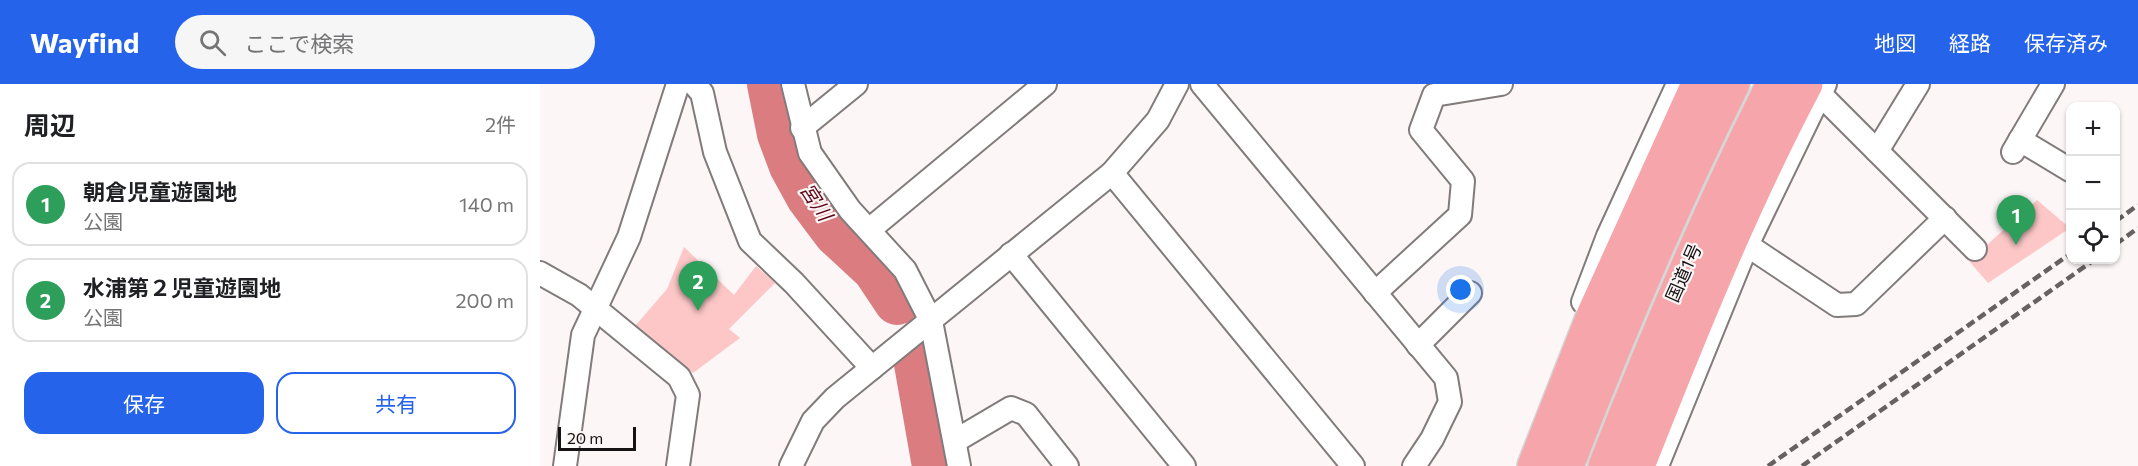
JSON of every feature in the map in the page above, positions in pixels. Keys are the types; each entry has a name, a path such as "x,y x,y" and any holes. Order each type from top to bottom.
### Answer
{"highway":[{"path":"1534,466 1631,226 1698,84"},
{"name":"国道1号","path":"1568,466 1620,328 1689,173 1733,84"},
{"name":"国道1号","path":"1605,466 1654,341 1721,187 1773,84"},
{"path":"1638,466 1693,326 1738,225 1817,87"}],"street":[{"path":"565,466 583,335 629,237 678,84"},
{"path":"694,84 702,93 716,152 750,241 794,283 872,368"},
{"path":"793,84 810,153 850,210 905,270 931,321 958,466"},
{"path":"802,128 856,84"},
{"path":"869,230 1045,84"},
{"path":"790,466 813,421 835,398 1112,173 1158,120 1177,84"},
{"path":"1202,84 1446,378 1450,402 1432,439 1414,466"},
{"path":"1375,292 1460,214 1463,181 1421,130 1434,94 1501,84"},
{"path":"1520,466 1608,236 1678,84"},
{"path":"1877,151 1918,84"},
{"path":"2053,84 2017,146 2066,168"},
{"path":"1657,466 1747,245 1817,87 1975,249"},
{"path":"1112,173 1353,466"},
{"path":"1747,245 1837,305 1856,304 1944,218"},
{"path":"1011,254 1184,466"},
{"path":"540,273 579,295 680,378 688,395 678,466"},
{"path":"1418,345 1470,293"},
{"path":"955,441 1011,408 1026,414 1067,466"}],"shaded area":[{"path":"2037,200 2066,225 2066,231 1988,283 1969,261"},
{"path":"684,247 734,295 756,266 775,283 729,329 740,338 693,373 635,326 667,289"}],"waterway":[{"name":"宮川","path":"770,84 780,134 792,166 809,197 836,233 875,269 897,302"},
{"name":"宮川","path":"916,358 935,466"}],"railway":[{"path":"2120,218 2138,205"},
{"path":"2120,241 2138,228"},
{"path":"1768,466 2066,257"},
{"path":"1802,466 2088,264"}],"place":[{"name":"朝倉児童遊園地","path":"2016,245"},
{"name":"水浦第２児童遊園地","path":"698,311"}]}
